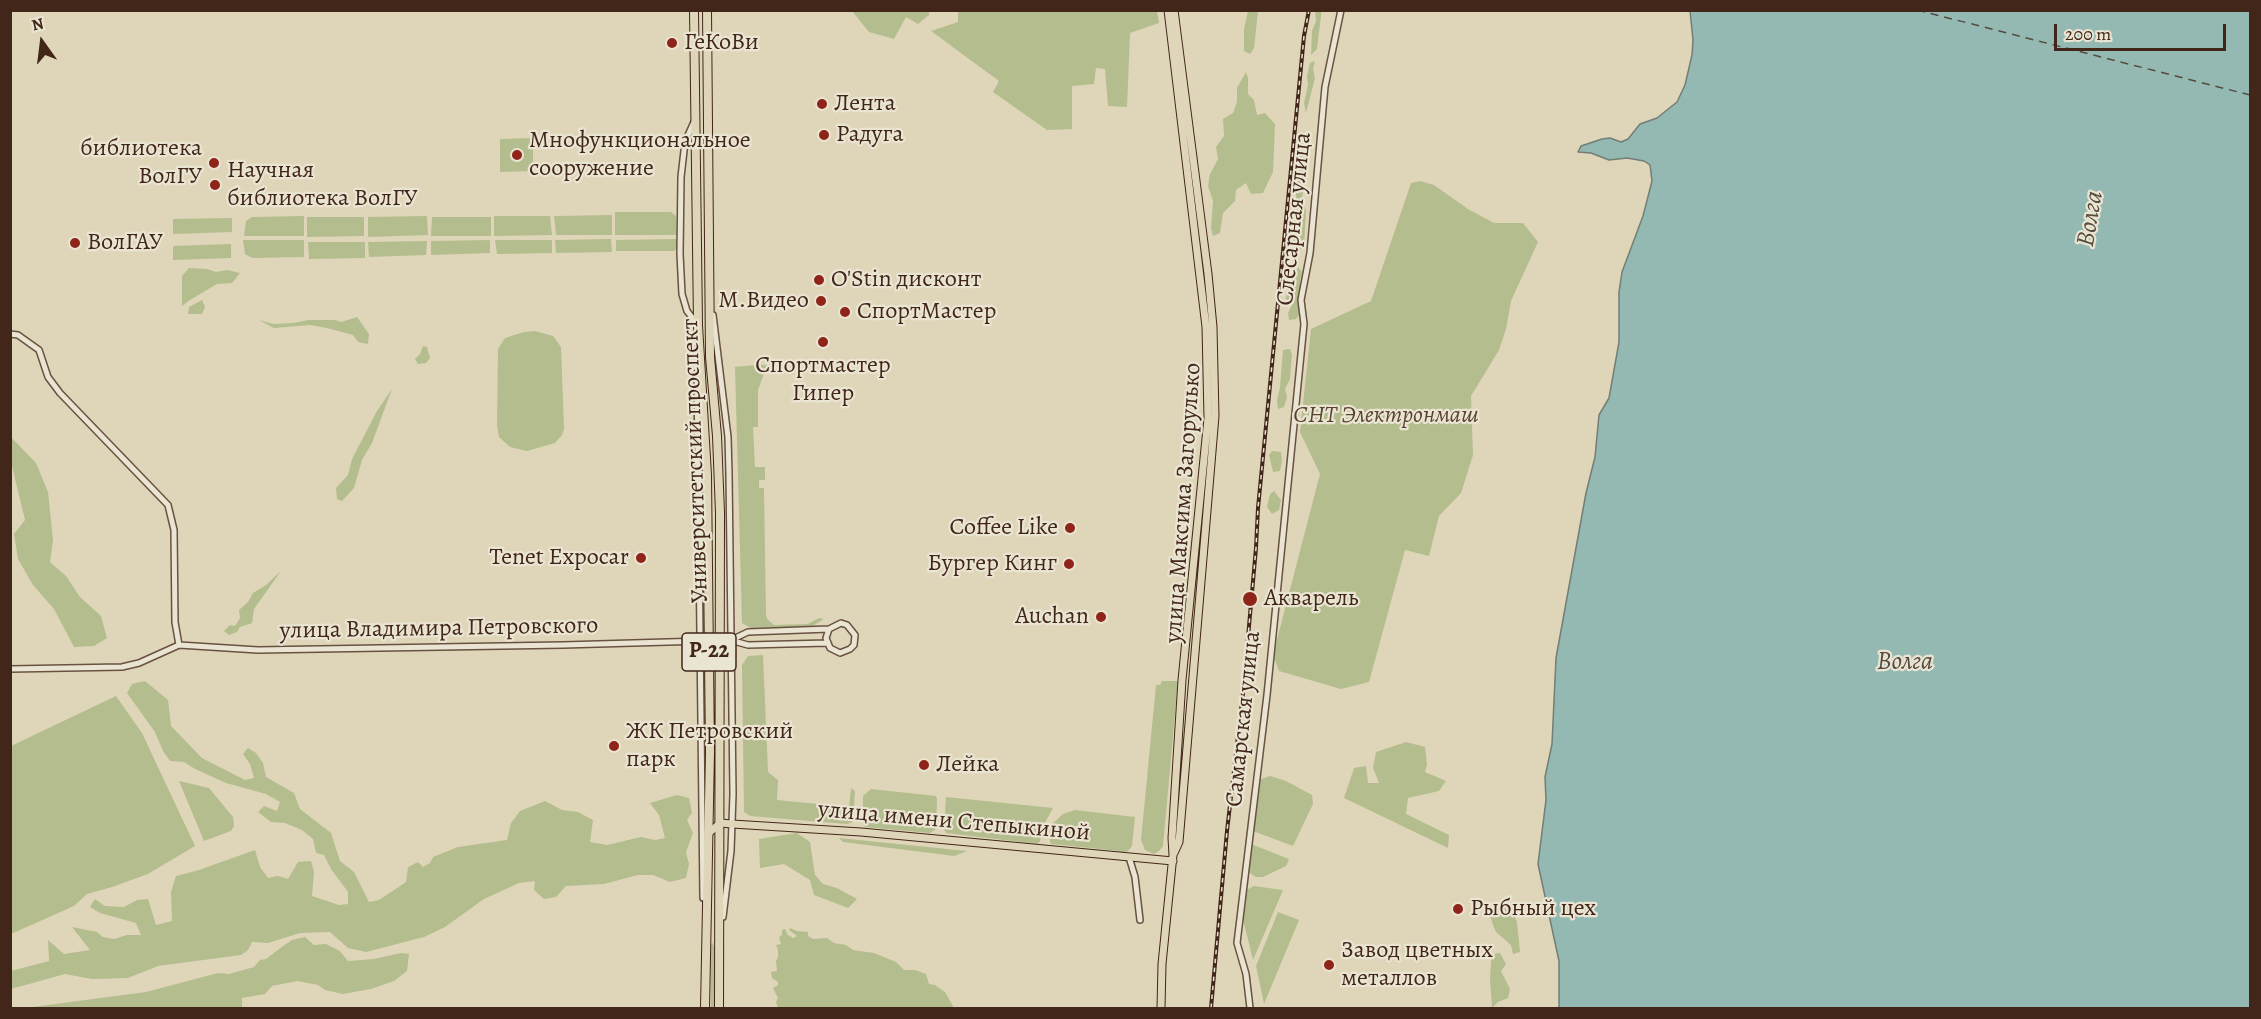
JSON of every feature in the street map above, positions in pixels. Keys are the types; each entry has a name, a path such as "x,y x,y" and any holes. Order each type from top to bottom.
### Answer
{"highway":[{"name":"Университетский проспект","path":"694,10 698,325 707,475 710,752 704,979"},
{"name":"Университетский проспект","path":"707,10 711,357 720,513 719,942"},
{"name":"Р-22","path":"719,942 719,1008"},
{"name":"Р-22","path":"704,979 705,1008"}],"main road":[{"name":"улица Максима Загорулько","path":"1168,10 1206,327 1208,418 1182,680 1172,838 1173,858"},
{"name":"улица Максима Загорулько","path":"1173,858 1179,843 1215,416 1213,319 1174,10"},
{"name":"улица имени Степыкиной","path":"720,824 861,832 1129,857 1173,858"},
{"path":"708,834 720,824"},
{"path":"1161,1008 1162,964 1173,858"}],"street":[{"name":"Слесарная улица","path":"1292,431 1304,324 1302,300 1310,253 1325,87 1341,10"},
{"path":"696,117 685,142 681,177 680,245 682,294 687,311 698,325"},
{"name":"Университетский проспект","path":"710,289 728,446 732,824 729,875 719,942"},
{"name":"Университетский проспект","path":"698,325 697,437 702,641 704,979"},
{"path":"10,334 18,335 39,350 48,377 60,393 168,505 174,530 175,622 179,645 139,663 122,667 10,669"},
{"name":"Самарская улица","path":"1250,1008 1246,974 1237,943 1267,695 1292,431"},
{"path":"729,640 748,632 829,629 839,624 847,625 852,629 855,639 850,649 840,653 830,648 827,643 829,629"},
{"path":"729,640 748,645 827,643"},
{"name":"улица Владимира Петровского","path":"179,645 258,650 729,640"},
{"path":"1129,857 1135,877 1140,920"}],"green space":[{"path":"958,10 1157,11 1159,23 1130,33 1127,107 1108,106 1105,69 1096,68 1094,84 1072,86 1072,129 1047,130 993,92 999,81 931,31 958,22"},
{"path":"852,11 929,11 929,15 918,24 906,17 894,39 869,32"},
{"path":"1248,11 1258,11 1254,48 1250,54 1244,51 1244,29"},
{"path":"1315,11 1321,11 1321,16 1317,49 1311,55 1312,31 1316,21"},
{"path":"1315,61 1313,69 1315,78 1306,113 1304,103 1308,85 1307,76 1310,63"},
{"path":"1246,72 1248,94 1254,100 1257,115 1265,113 1275,124 1273,172 1263,193 1251,194 1246,183 1236,190 1235,201 1223,213 1220,233 1213,236 1211,228 1213,201 1208,186 1210,174 1218,159 1216,147 1224,136 1223,119 1233,113 1237,102 1237,88"},
{"path":"1304,131 1306,163 1302,200 1306,210 1304,248 1297,251 1292,235 1297,205 1295,186 1300,177 1298,166"},
{"name":"Мнофункциональное сооружение","path":"533,138 533,171 500,172 500,139"},
{"name":"СНТ Электронмаш","path":"1420,181 1434,185 1468,209 1494,223 1523,223 1538,242 1511,301 1506,329 1499,350 1471,396 1473,455 1461,493 1439,516 1429,556 1405,550 1369,682 1341,689 1279,671 1273,655 1320,474 1300,432 1311,329 1371,301 1411,183"},
{"path":"615,212 671,212 676,216 677,235 615,235"},
{"path":"612,215 612,235 556,235 554,216"},
{"path":"304,216 304,236 244,236 246,221 252,217"},
{"path":"427,216 428,235 368,237 368,217"},
{"path":"494,216 550,216 552,235 494,236"},
{"path":"307,217 364,217 364,236 307,237"},
{"path":"432,217 491,217 491,236 431,236"},
{"path":"232,218 232,232 173,234 173,219"},
{"path":"611,239 612,252 556,253 555,240"},
{"path":"677,239 677,248 674,251 616,251 616,240"},
{"path":"243,240 304,240 304,257 252,258 245,254"},
{"path":"490,240 490,253 431,255 431,241"},
{"path":"495,240 552,240 552,253 497,254"},
{"path":"427,241 426,255 369,257 368,242"},
{"path":"308,242 365,242 365,258 309,259"},
{"path":"231,244 231,258 173,260 173,246"},
{"path":"1298,267 1302,272 1300,314 1296,319 1289,320 1288,313 1292,305 1286,299 1287,291 1294,286 1293,277"},
{"path":"189,268 240,273 232,283 217,284 182,306 182,276"},
{"path":"202,300 205,307 202,314 188,314 189,307"},
{"path":"357,317 369,334 368,344 358,342 353,335 327,328 310,325 274,328 259,320 273,324 308,320 341,322"},
{"path":"535,331 553,336 561,347 564,429 555,443 527,451 510,447 499,437 497,426 498,349 505,338"},
{"path":"423,346 427,347 430,358 426,363 418,364 415,359"},
{"path":"1290,349 1292,354 1290,379 1285,389 1287,397 1284,407 1278,409 1283,350"},
{"path":"767,365 758,390 758,427 753,427 755,467 765,467 765,480 759,480 759,488 764,488 767,619 774,625 808,624 819,618 824,619 811,627 751,628 742,623 735,367"},
{"path":"392,389 372,443 362,460 354,488 342,501 337,499 336,488 348,475 352,459 377,411"},
{"path":"10,436 36,463 48,492 53,540 50,562 66,576 80,597 101,616 107,638 94,646 74,647 54,609 33,585 18,559 14,534 25,520 11,462"},
{"path":"1272,451 1281,452 1280,471 1273,472 1269,455"},
{"path":"1274,491 1281,500 1279,510 1272,514 1267,507 1270,494"},
{"path":"281,571 254,609 252,623 240,627 237,632 229,635 224,631 230,625 235,626 240,618 239,610 248,602 253,593"},
{"path":"763,655 768,772 778,780 777,800 849,807 851,788 855,791 853,822 847,824 750,816 744,812 742,665 748,656"},
{"path":"145,681 168,700 171,726 202,758 245,780 254,778 250,764 243,754 248,748 256,753 263,763 266,777 294,793 300,809 331,833 340,861 354,872 369,902 379,900 406,882 408,867 418,862 423,867 430,863 433,857 458,847 507,840 511,823 520,811 545,801 562,810 578,812 593,820 590,842 607,845 641,837 655,840 665,838 659,815 650,803 677,795 689,798 692,813 687,820 693,833 686,852 689,864 686,878 670,882 653,875 638,875 604,884 566,886 556,897 544,899 534,890 535,881 519,883 484,899 445,927 424,937 366,952 348,948 330,932 300,933 268,943 252,942 248,950 241,955 158,966 128,978 92,979 65,974 11,989 11,971 49,961 48,940 64,954 90,950 72,927 97,932 103,937 114,939 127,935 141,935 136,923 100,913 90,907 95,899 105,906 124,907 137,900 148,899 156,925 172,921 171,892 176,876 255,850 260,867 268,878 278,876 288,879 298,862 311,861 314,872 312,896 339,905 348,904 348,892 324,855 316,853 313,839 302,830 285,823 271,822 258,812 264,806 277,811 280,802 266,794 226,783 184,762 170,761 155,732 127,693 132,684"},
{"path":"1162,681 1178,681 1163,846 1154,854 1145,850 1141,840 1156,685 1160,685"},
{"path":"116,696 142,733 195,846 148,874 87,894 74,906 11,934 11,746"},
{"path":"1406,742 1425,747 1427,765 1425,772 1446,781 1439,791 1408,798 1406,814 1449,835 1448,848 1344,798 1354,768 1366,766 1368,783 1379,783 1373,768 1376,752"},
{"path":"1270,776 1286,781 1312,795 1313,804 1293,846 1253,831 1261,779"},
{"path":"179,781 209,788 233,817 234,826 231,831 204,841"},
{"path":"871,789 936,796 936,829 930,833 865,827 863,824 863,796"},
{"path":"946,797 1053,808 1042,828 1040,842 1037,844 946,833 944,829"},
{"path":"1075,810 1135,817 1132,846 1128,851 1120,854 1119,851 1051,844 1048,835 1052,824 1063,814"},
{"path":"797,833 810,842 815,875 823,884 837,888 857,899 848,908 814,895 810,880 784,864 760,868 759,839"},
{"path":"839,838 967,851 954,856 843,842"},
{"path":"1251,844 1289,859 1286,866 1263,877 1256,877 1250,873 1248,864"},
{"path":"1254,886 1283,890 1253,960 1243,919 1246,890"},
{"path":"1504,907 1512,910 1517,922 1520,952 1513,954 1511,945 1496,932 1490,915 1496,909"},
{"path":"1278,912 1299,920 1264,1004 1256,966"},
{"path":"790,928 808,932 808,936 813,939 827,938 853,950 874,953 896,962 904,970 915,970 926,974 929,984 945,992 954,1008 778,1008 776,1002 778,998 773,988 778,985 778,982 772,978 771,972 777,971 778,950 776,945 781,944 779,937 782,935 782,930 785,929 793,938 797,936 789,930"},
{"path":"305,937 314,945 326,944 340,951 348,961 374,959 401,953 409,954 407,971 394,981 371,989 343,994 298,981 272,986 265,994 242,998 242,1008 25,1008 146,992 218,973 229,974 254,967 260,960 266,959 292,940"},
{"path":"712,942 715,948 715,1008 711,1008 710,948"},
{"path":"1500,953 1506,964 1501,971 1510,989 1508,998 1498,1002 1492,1008 1491,961 1494,954"}],"water":[{"name":"Волга","path":"1690,11 2250,11 2250,1008 1559,1008 1559,961 1538,864 1546,800 1545,777 1552,744 1556,658 1586,493 1595,457 1599,415 1609,398 1619,342 1619,292 1622,272 1643,216 1652,181 1650,165 1644,161 1627,158 1609,160 1591,153 1578,152 1581,146 1602,139 1610,138 1621,142 1628,139 1640,124 1657,118 1677,102 1685,85 1692,55"}],"ferry route":[{"path":"1917,10 2250,95"}],"railway":[{"path":"1211,1008 1227,831 1243,693 1258,508 1304,36 1309,10"}],"place":[{"name":"ГеКоВи","path":"672,43"},
{"name":"Лента","path":"822,104"},
{"name":"Радуга","path":"824,135"},
{"name":"Мнофункциональное сооружение","path":"517,155"},
{"name":"библиотека ВолГУ","path":"214,163"},
{"name":"Научная библиотека ВолГУ","path":"215,185"},
{"name":"ВолГАУ","path":"75,243"},
{"name":"O'Stin дисконт","path":"819,280"},
{"name":"М.Видео","path":"821,301"},
{"name":"СпортМастер","path":"845,312"},
{"name":"Спортмастер Гипер","path":"823,342"},
{"name":"Coffee Like","path":"1070,528"},
{"name":"Tenet Expocar","path":"641,558"},
{"name":"Бургер Кинг","path":"1069,564"},
{"name":"Акварель","path":"1250,599"},
{"name":"Auchan","path":"1101,617"},
{"name":"ЖК Петровский парк","path":"614,746"},
{"name":"Лейка","path":"924,765"},
{"name":"Рыбный цех","path":"1458,909"},
{"name":"Завод цветных металлов","path":"1329,965"}]}
